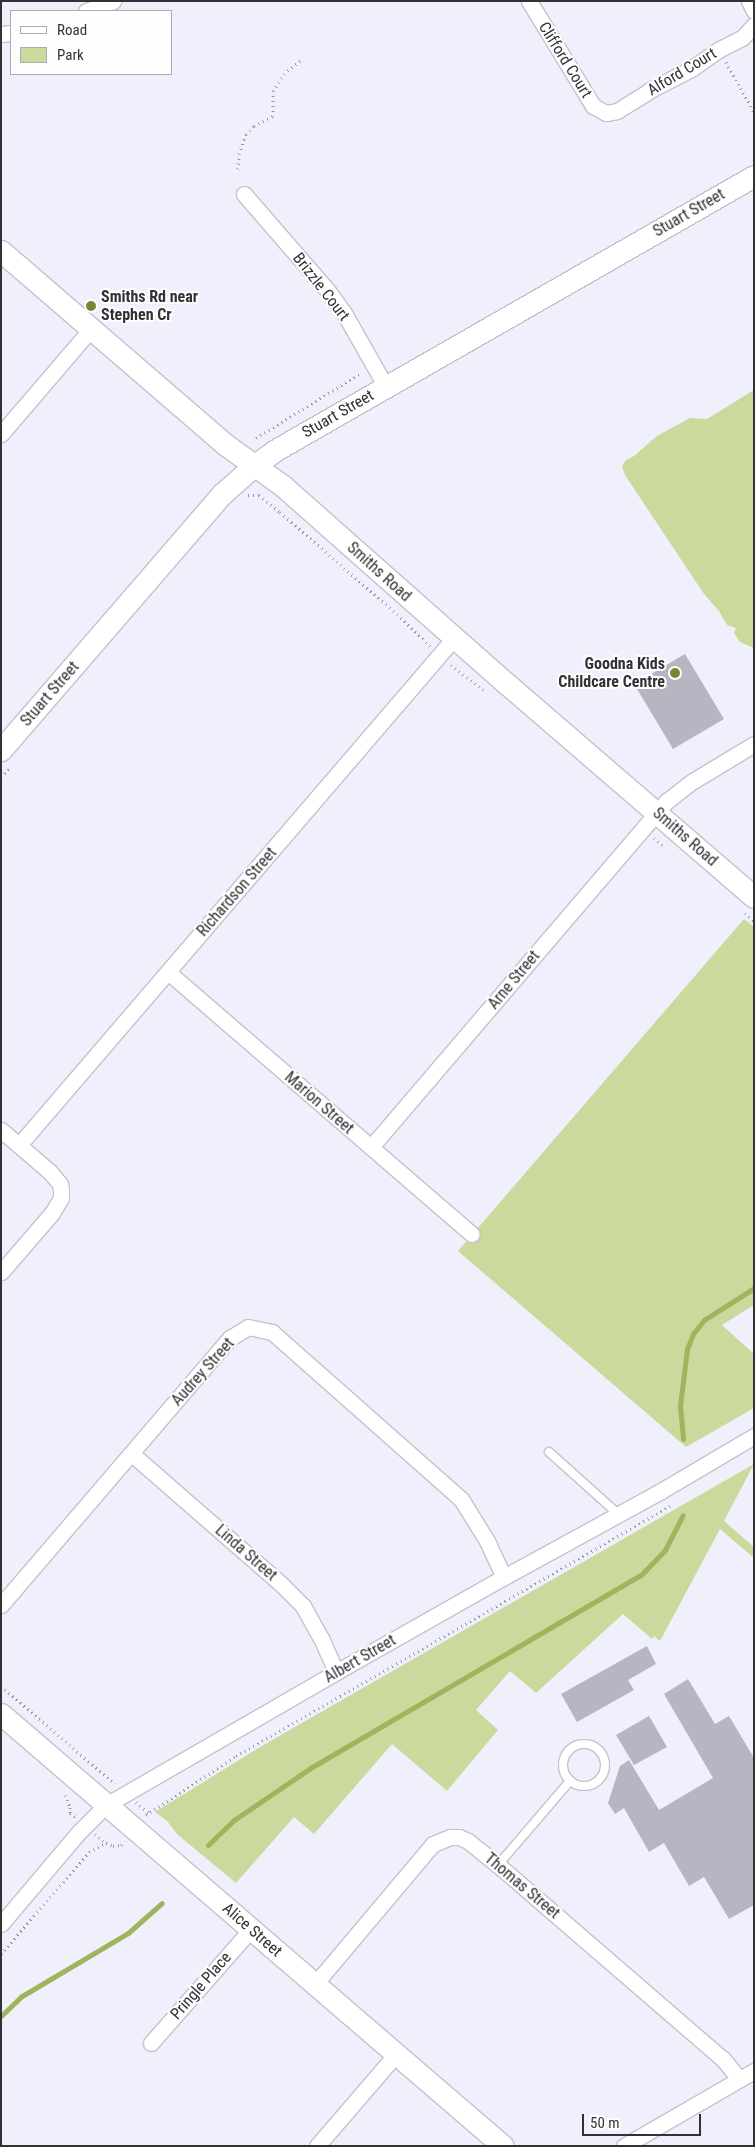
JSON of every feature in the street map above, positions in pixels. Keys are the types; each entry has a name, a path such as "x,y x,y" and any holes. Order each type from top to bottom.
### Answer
{"street":[{"path":"89,10 114,1"},
{"name":"Clifford Court","path":"529,1 594,106 606,113"},
{"path":"749,1 754,12"},
{"name":"Alford Court","path":"606,113 617,111 650,90 684,73 718,50 742,38 754,25"},
{"name":"Stuart Street","path":"6,748 222,494 274,451 754,176"},
{"name":"Brizzle Court","path":"244,194 328,291 344,313 386,387"},
{"name":"Smiths Road","path":"1,251 226,445 283,486 454,638 650,820 746,902"},
{"path":"1,434 92,328"},
{"name":"Richardson Street","path":"19,1145 454,638"},
{"name":"Arne Street","path":"371,1147 650,820 685,786 754,744"},
{"name":"Marion Street","path":"168,972 471,1234"},
{"path":"1,1130 56,1178 60,1184 61,1198 52,1213 1,1272"},
{"name":"Audrey Street","path":"1,1605 230,1338 248,1328 272,1332 461,1499 487,1541 504,1577"},
{"name":"Albert Street","path":"1,1924 79,1832 106,1805 336,1672 754,1436"},
{"name":"Linda Street","path":"132,1454 282,1584 302,1606 321,1638 336,1672"},
{"name":"Alice Street","path":"1,1714 503,2146"},
{"name":"Thomas Street","path":"315,1984 433,1844 450,1836 459,1837 468,1841 498,1865 723,2059 739,2079"},
{"name":"Pringle Place","path":"151,2043 251,1929"},
{"path":"317,2146 396,2054"},
{"path":"624,2146 754,2071"}],"lane":[{"path":"549,1452 618,1514"},
{"path":"582,1744 597,1749 605,1763 600,1779 586,1786 570,1781 563,1768 568,1753 582,1744"},
{"path":"498,1865 570,1781"}],"path":[{"path":"722,55 754,112"},
{"path":"238,169 239,154 246,134 254,126 273,116 273,91 284,74 300,61"},
{"path":"256,438 361,373"},
{"path":"244,497 259,495 396,614 440,655 486,692"},
{"path":"1,777 6,748"},
{"path":"650,820 671,850"},
{"path":"746,902 754,921"},
{"path":"1,1954 89,1852 106,1843 113,1846 121,1845 147,1815 236,1756 678,1501"},
{"path":"1,1686 107,1777"},
{"path":"58,1789 68,1799 70,1813 75,1816"}],"green space":[{"path":"754,390 754,648 740,642 734,633 736,628 727,625 719,611 704,594 625,475 622,466 626,460 634,456 657,436 690,418 707,419"},
{"path":"744,919 754,927 754,1305 722,1325 754,1354 754,1408 686,1447 458,1251"},
{"path":"754,1464 724,1521 754,1547 754,1558 720,1529 660,1641 654,1636 652,1639 623,1614 536,1693 510,1671 476,1710 498,1730 447,1791 392,1744 314,1834 294,1817 236,1883 178,1835 167,1821 155,1812 260,1747"}],"building":[{"path":"685,654 724,719 673,749 634,684"},
{"path":"647,1646 656,1664 628,1680 634,1690 577,1722 561,1694"},
{"path":"688,1679 715,1724 729,1716 754,1758 754,1905 729,1919 704,1877 689,1886 664,1843 649,1852 624,1808 615,1814 608,1803 620,1766 629,1760 659,1810 713,1778 664,1694"},
{"path":"649,1716 667,1747 634,1765 616,1735"}],"waterway":[{"path":"683,1439 680,1406 687,1349 693,1334 704,1320 754,1288"},
{"path":"208,1845 234,1820 312,1767 641,1575 665,1550 683,1515"},
{"path":"1,2016 22,1996 128,1933 162,1903"}],"place":[{"name":"Smiths Rd near Stephen Cr","path":"91,306"},
{"name":"Goodna Kids Childcare Centre","path":"675,673"}]}
